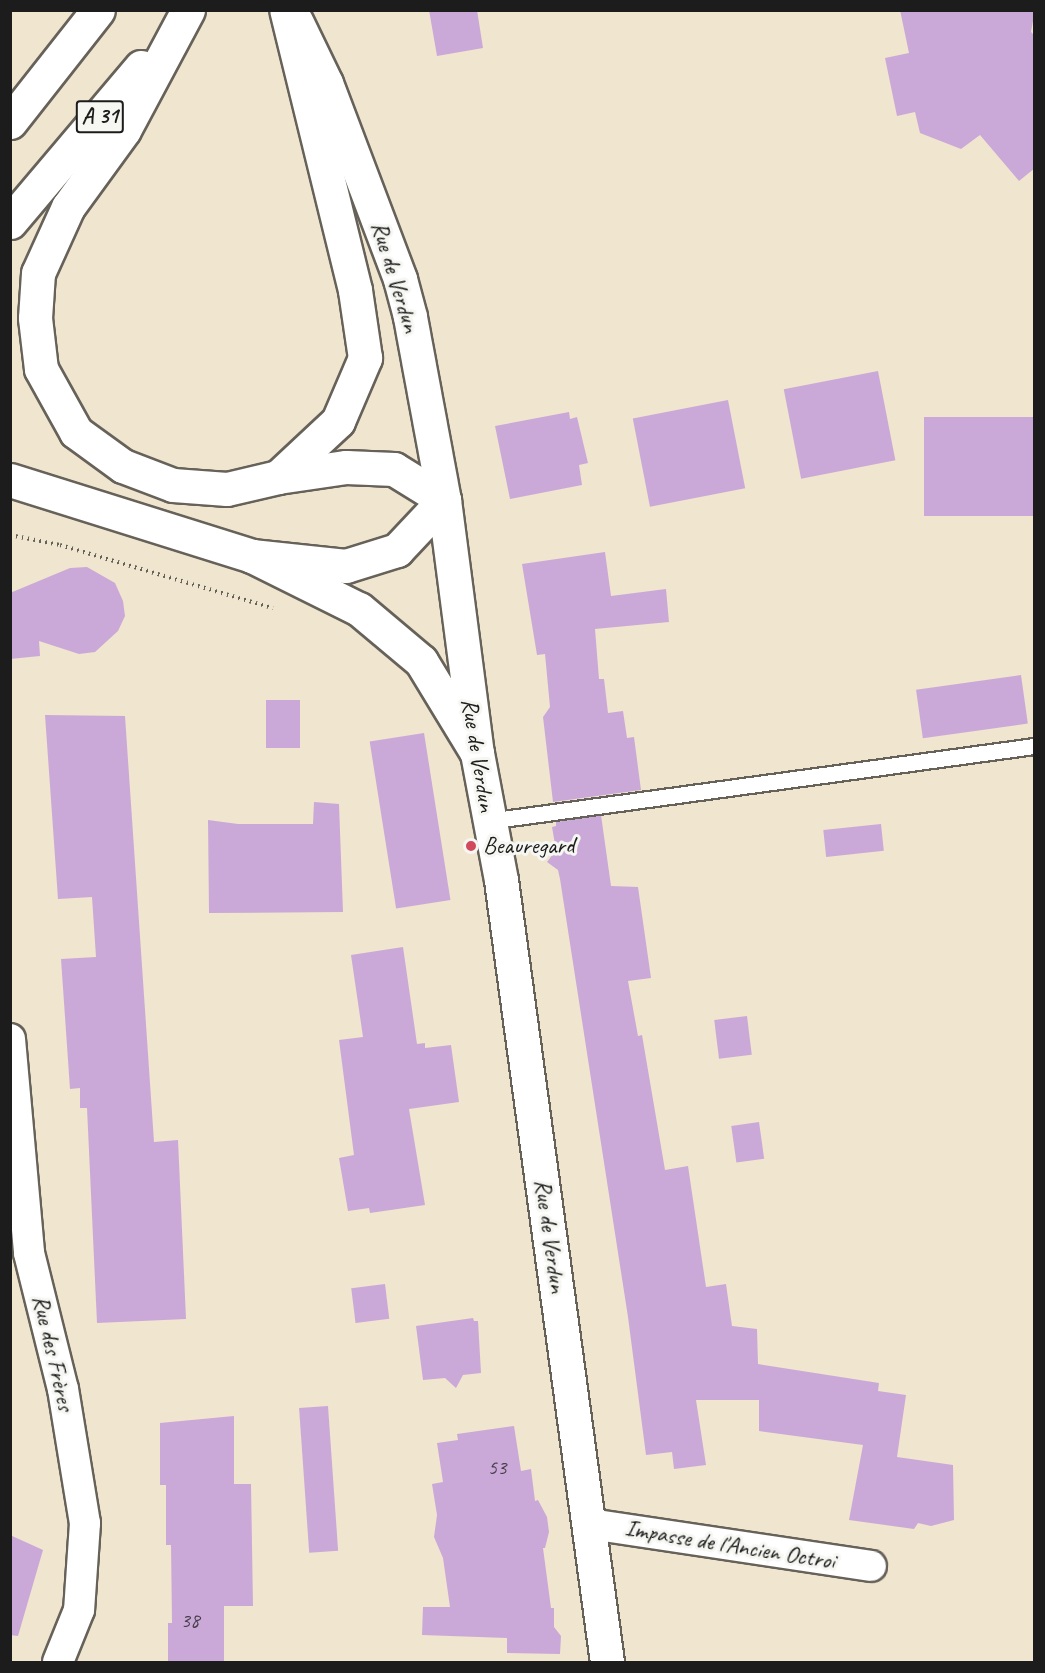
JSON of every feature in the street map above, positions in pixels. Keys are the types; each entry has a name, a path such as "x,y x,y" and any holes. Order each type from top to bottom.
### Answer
{"main road":[{"name":"A 31","path":"10,122 98,10"},
{"name":"A 31","path":"10,222 188,10"},
{"path":"188,10 124,130 68,207 38,273 35,318 41,369 76,432 123,466 173,485 227,489 278,477 346,467 394,469 444,500 397,550 346,566 252,556"},
{"path":"278,477 338,421 365,358 355,290 286,10"},
{"name":"Rue de Verdun","path":"291,10 326,83 400,279 410,317 444,500 477,753 488,821 501,880 607,1662"},
{"path":"10,480 252,556 359,609 421,661 477,753"}],"street":[{"name":"Rue des Frères","path":"10,1039 29,1253 63,1389 85,1522 79,1610 58,1662"},
{"name":"Impasse de l'Ancien Octroi","path":"590,1524 871,1566"}],"lane":[{"path":"488,821 1035,746"}],"path":[{"path":"10,535 60,545 278,609"}],"building":[{"path":"429,10 477,10 483,48 437,56"},
{"path":"900,10 1035,10 1031,32 1035,36 1035,168 1019,181 980,135 961,149 920,133 915,112 897,116 885,58 909,53"},
{"path":"878,371 895,460 801,479 784,389"},
{"path":"728,400 745,488 650,507 633,419"},
{"path":"569,412 570,419 577,417 588,463 579,465 582,485 510,499 495,426"},
{"path":"924,417 1034,417 1034,516 924,516"},
{"path":"605,552 611,596 666,589 669,622 595,629 599,679 604,679 608,713 623,711 627,738 634,737 641,790 553,802 543,717 550,707 545,654 537,655 522,564"},
{"path":"87,567 115,583 123,601 125,616 118,631 95,652 79,654 39,641 40,656 10,659 10,593 70,568"},
{"path":"1021,675 1028,724 923,738 916,690"},
{"path":"266,700 300,700 300,748 266,748"},
{"path":"45,715 125,716 154,1142 178,1140 186,1319 97,1323 87,1108 80,1108 80,1088 70,1089 61,959 96,957 92,897 58,899"},
{"path":"424,733 450,900 396,909 370,742"},
{"path":"314,802 339,804 343,912 209,913 208,820 238,824 313,824"},
{"path":"601,815 611,886 638,887 651,978 628,981 638,1036 642,1035 665,1170 688,1166 706,1287 726,1284 732,1326 757,1329 758,1364 879,1383 878,1391 906,1395 897,1457 953,1465 954,1520 931,1526 918,1523 914,1529 849,1520 863,1445 759,1431 759,1400 696,1400 706,1465 674,1469 672,1452 646,1455 628,1317 560,879 558,870 547,862 556,850 552,827 556,826 556,822"},
{"path":"881,824 884,851 826,857 823,830"},
{"path":"403,947 417,1044 425,1043 425,1048 451,1045 459,1102 409,1109 425,1205 370,1213 369,1208 348,1211 339,1158 354,1155 339,1040 363,1037 351,955"},
{"path":"747,1016 752,1055 719,1059 714,1020"},
{"path":"759,1122 764,1159 736,1163 731,1126"},
{"path":"385,1284 389,1319 356,1323 351,1288"},
{"path":"473,1318 474,1321 478,1321 481,1373 463,1375 456,1388 445,1378 423,1380 416,1326"},
{"path":"328,1406 338,1551 309,1553 299,1408"},
{"path":"234,1416 234,1484 251,1484 253,1606 224,1606 224,1662 168,1662 168,1623 172,1623 171,1545 166,1545 166,1485 160,1485 160,1423"},
{"path":"514,1426 521,1471 531,1469 535,1501 538,1500 547,1517 549,1532 545,1548 543,1548 551,1608 554,1608 554,1627 561,1636 560,1654 507,1653 507,1638 422,1635 423,1607 450,1607 443,1558 434,1537 437,1515 432,1484 443,1482 437,1443 458,1440 457,1434"},
{"path":"10,1535 43,1550 18,1636 10,1635"}],"place":[{"name":"Beauregard","path":"471,846"}]}
